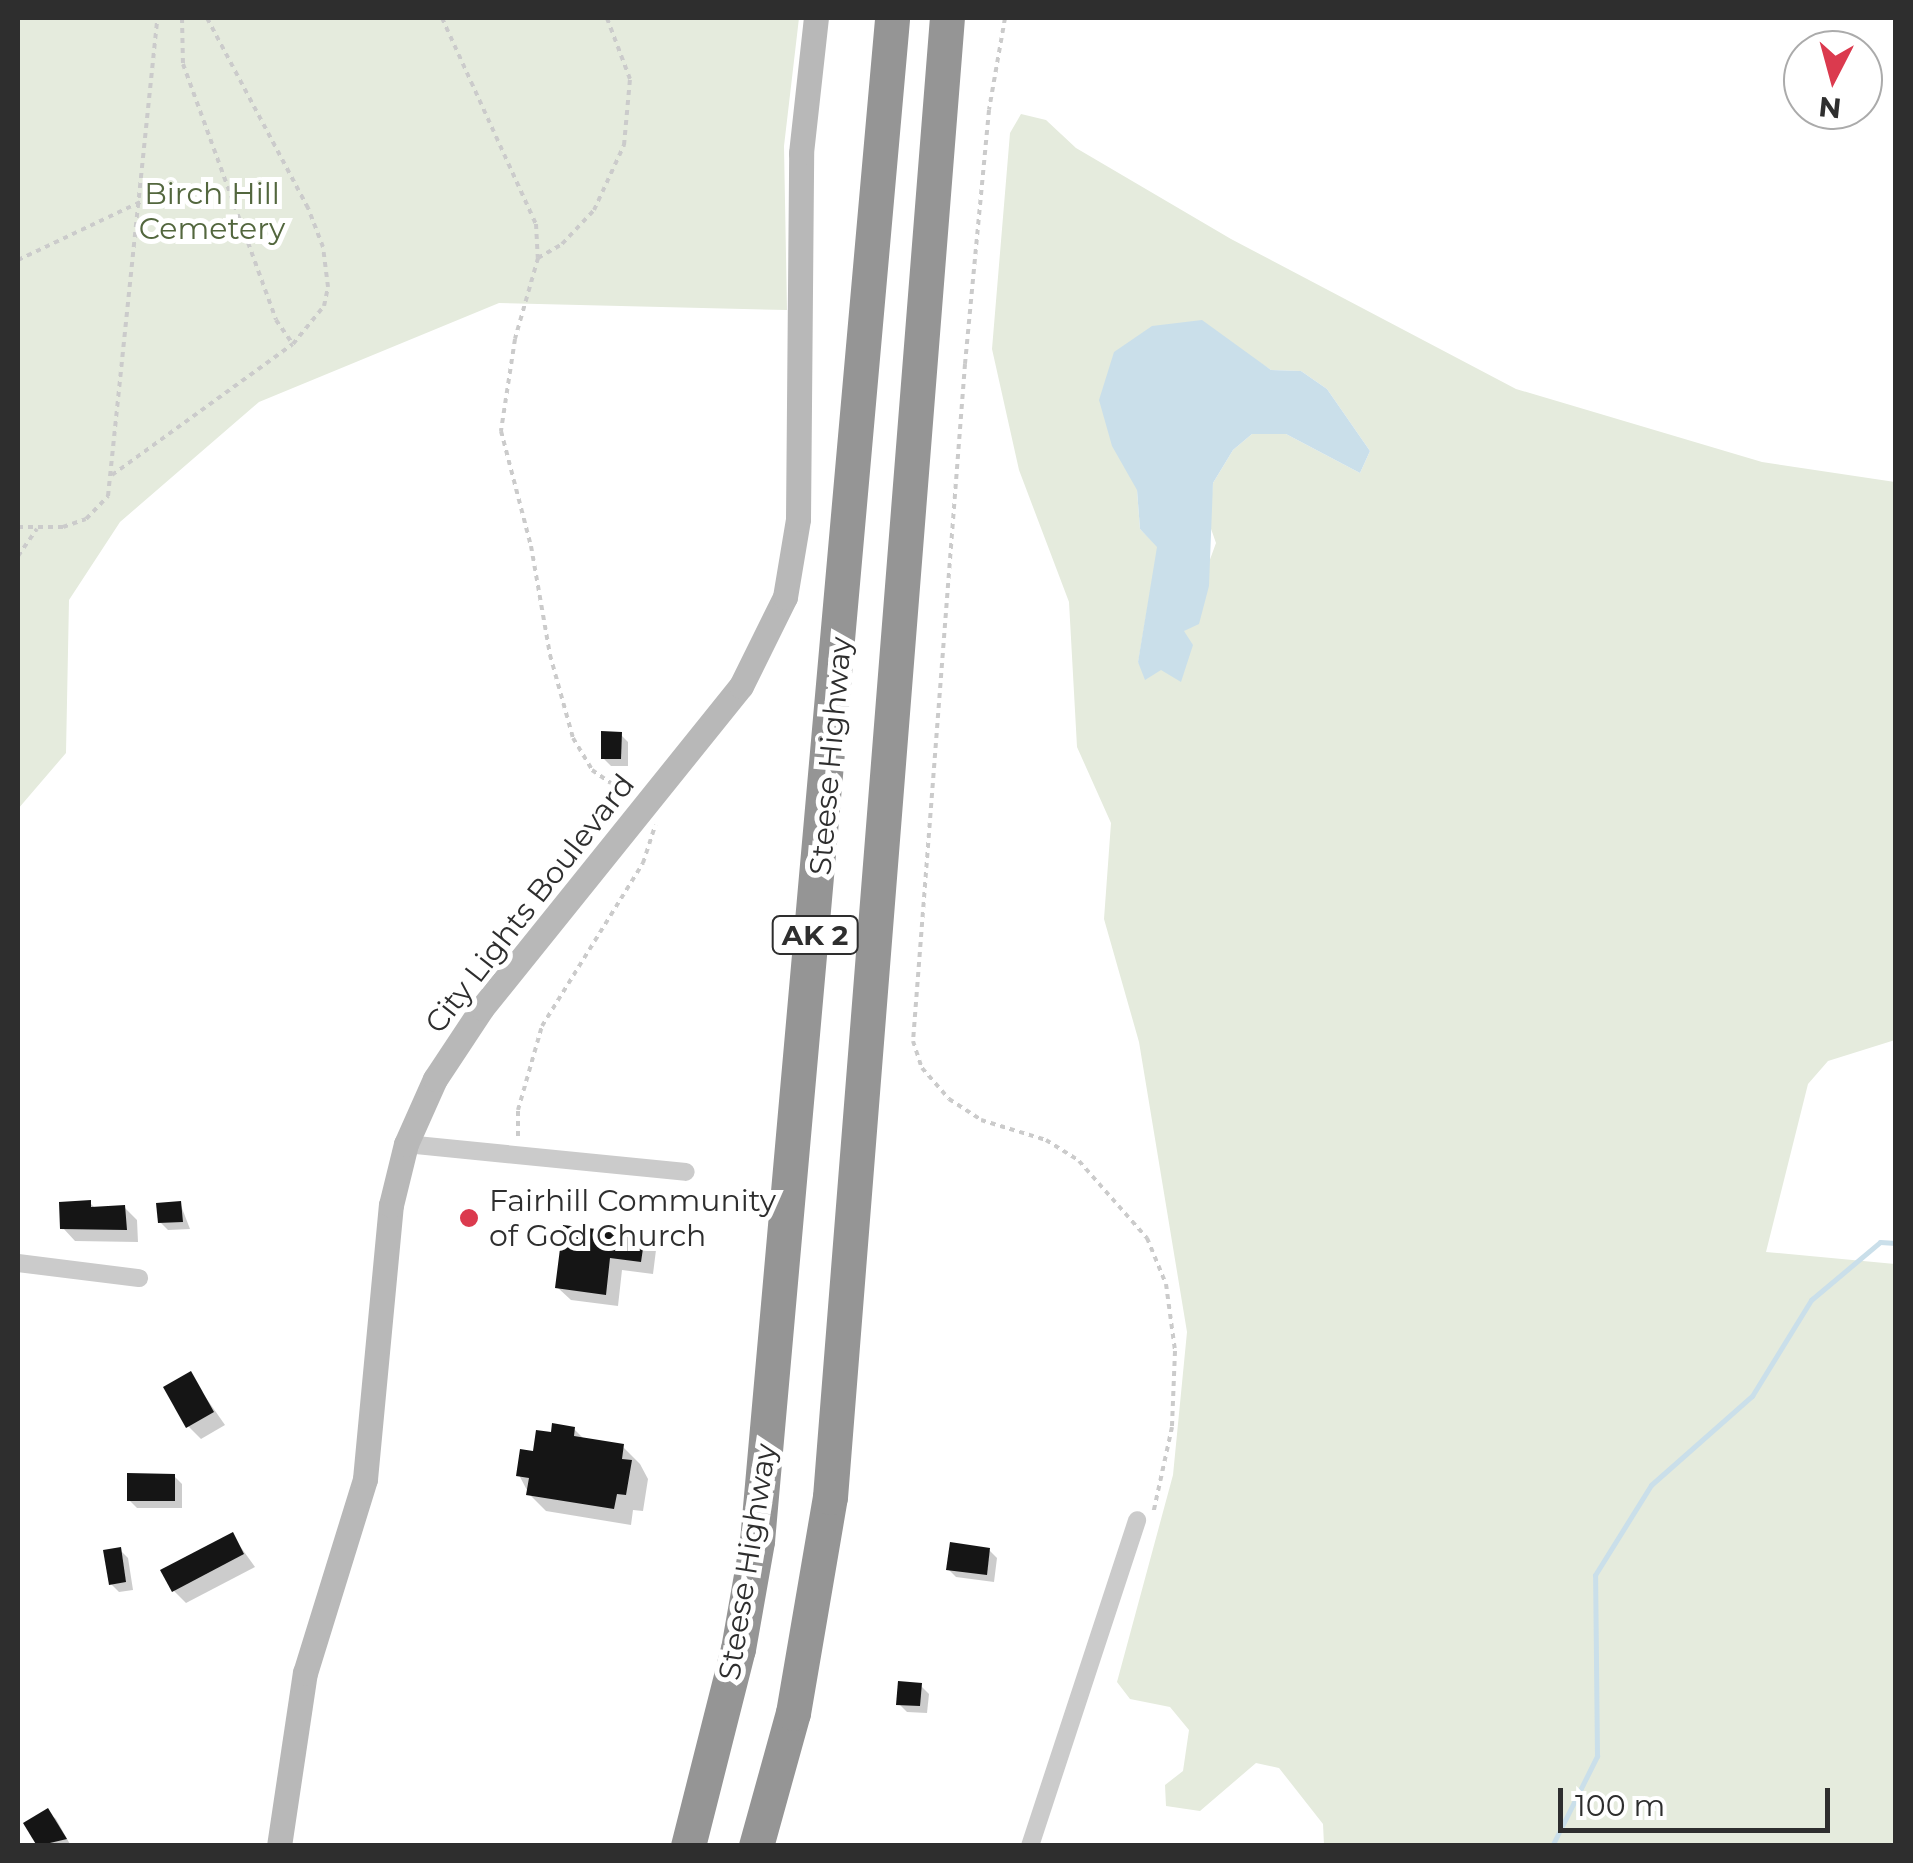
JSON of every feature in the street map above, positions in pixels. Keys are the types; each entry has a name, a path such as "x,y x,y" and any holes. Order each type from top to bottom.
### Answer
{"highway":[{"name":"Steese Highway","path":"688,1846 738,1649 757,1541 892,18"},
{"name":"Steese Highway","path":"756,1846 793,1713 830,1497 947,18"}],"street":[{"name":"City Lights Boulevard","path":"279,1846 305,1673 365,1479 388,1222 406,1144 435,1078 482,1008 650,806 768,641 794,563 801,153 816,18"},
{"path":"406,1144 686,1172"},
{"path":"18,1263 140,1278"},
{"path":"1030,1846 1144,1521"}],"path":[{"path":"18,527 37,529 86,519 108,496 142,201 157,18"},
{"path":"182,18 183,64 276,320 293,344"},
{"path":"112,474 293,344 324,306 323,246 207,18"},
{"path":"442,18 536,224 538,258 515,339 501,432 574,738 592,770 650,806 656,829 643,863 542,1026 518,1110 518,1155"},
{"path":"538,258 562,244 594,210 624,145 630,79 607,18"},
{"path":"1005,18 990,110 966,364 912,1041 931,1083 948,1099 981,1120 1046,1140 1079,1160 1147,1238 1166,1284 1175,1351 1172,1426 1144,1521"},
{"path":"18,260 142,201"},
{"path":"18,556 37,529"}],"green space":[{"name":"Birch Hill Cemetery","path":"18,18 799,18 784,146 787,310 499,303 259,402 120,522 69,600 66,753 18,809"},
{"path":"1021,114 1046,120 1076,148 1231,239 1516,389 1762,462 1895,482 1895,1040 1828,1061 1808,1084 1766,1252 1895,1264 1895,1845 1324,1845 1323,1824 1279,1768 1256,1763 1200,1811 1166,1806 1165,1785 1183,1771 1189,1730 1170,1707 1130,1699 1117,1682 1173,1475 1187,1332 1139,1042 1104,919 1111,823 1077,747 1069,602 1019,470 992,349 1010,133","holes":["1240,350 1271,370 1301,371 1327,389 1370,451 1360,473 1286,434 1252,434 1233,450 1213,483 1209,523 1216,543 1184,631 1138,663 1158,547 1140,529 1137,490"]}],"water":[{"path":"1202,320 1271,370 1301,371 1327,389 1370,451 1360,473 1286,434 1252,434 1233,450 1213,483 1209,586 1199,624 1184,631 1193,645 1181,682 1161,670 1145,680 1138,662 1157,547 1140,529 1137,490 1112,446 1099,400 1114,352 1152,326"}],"building":[{"path":"601,731 622,732 621,759 601,759"},
{"path":"91,1200 91,1207 125,1205 127,1230 60,1229 59,1202"},
{"path":"181,1201 183,1222 158,1223 156,1203"},
{"path":"563,1225 645,1235 641,1262 610,1258 606,1295 555,1288"},
{"path":"191,1371 214,1412 186,1428 163,1387"},
{"path":"552,1423 575,1427 574,1436 624,1444 622,1459 632,1460 626,1495 617,1494 614,1509 526,1495 529,1478 516,1476 520,1449 533,1451 536,1430 551,1432"},
{"path":"127,1473 175,1474 175,1501 127,1501"},
{"path":"233,1532 244,1554 172,1592 160,1570"},
{"path":"950,1542 990,1548 987,1575 946,1570"},
{"path":"121,1547 126,1582 109,1585 103,1550"},
{"path":"898,1681 922,1683 920,1706 896,1705"},
{"path":"48,1808 67,1839 37,1846 23,1823"}],"waterway":[{"path":"1552,1846 1597,1756 1595,1575 1651,1485 1752,1396 1811,1300 1880,1242 1896,1243"}],"place":[{"name":"Fairhill Community of God Church","path":"469,1218"}]}
